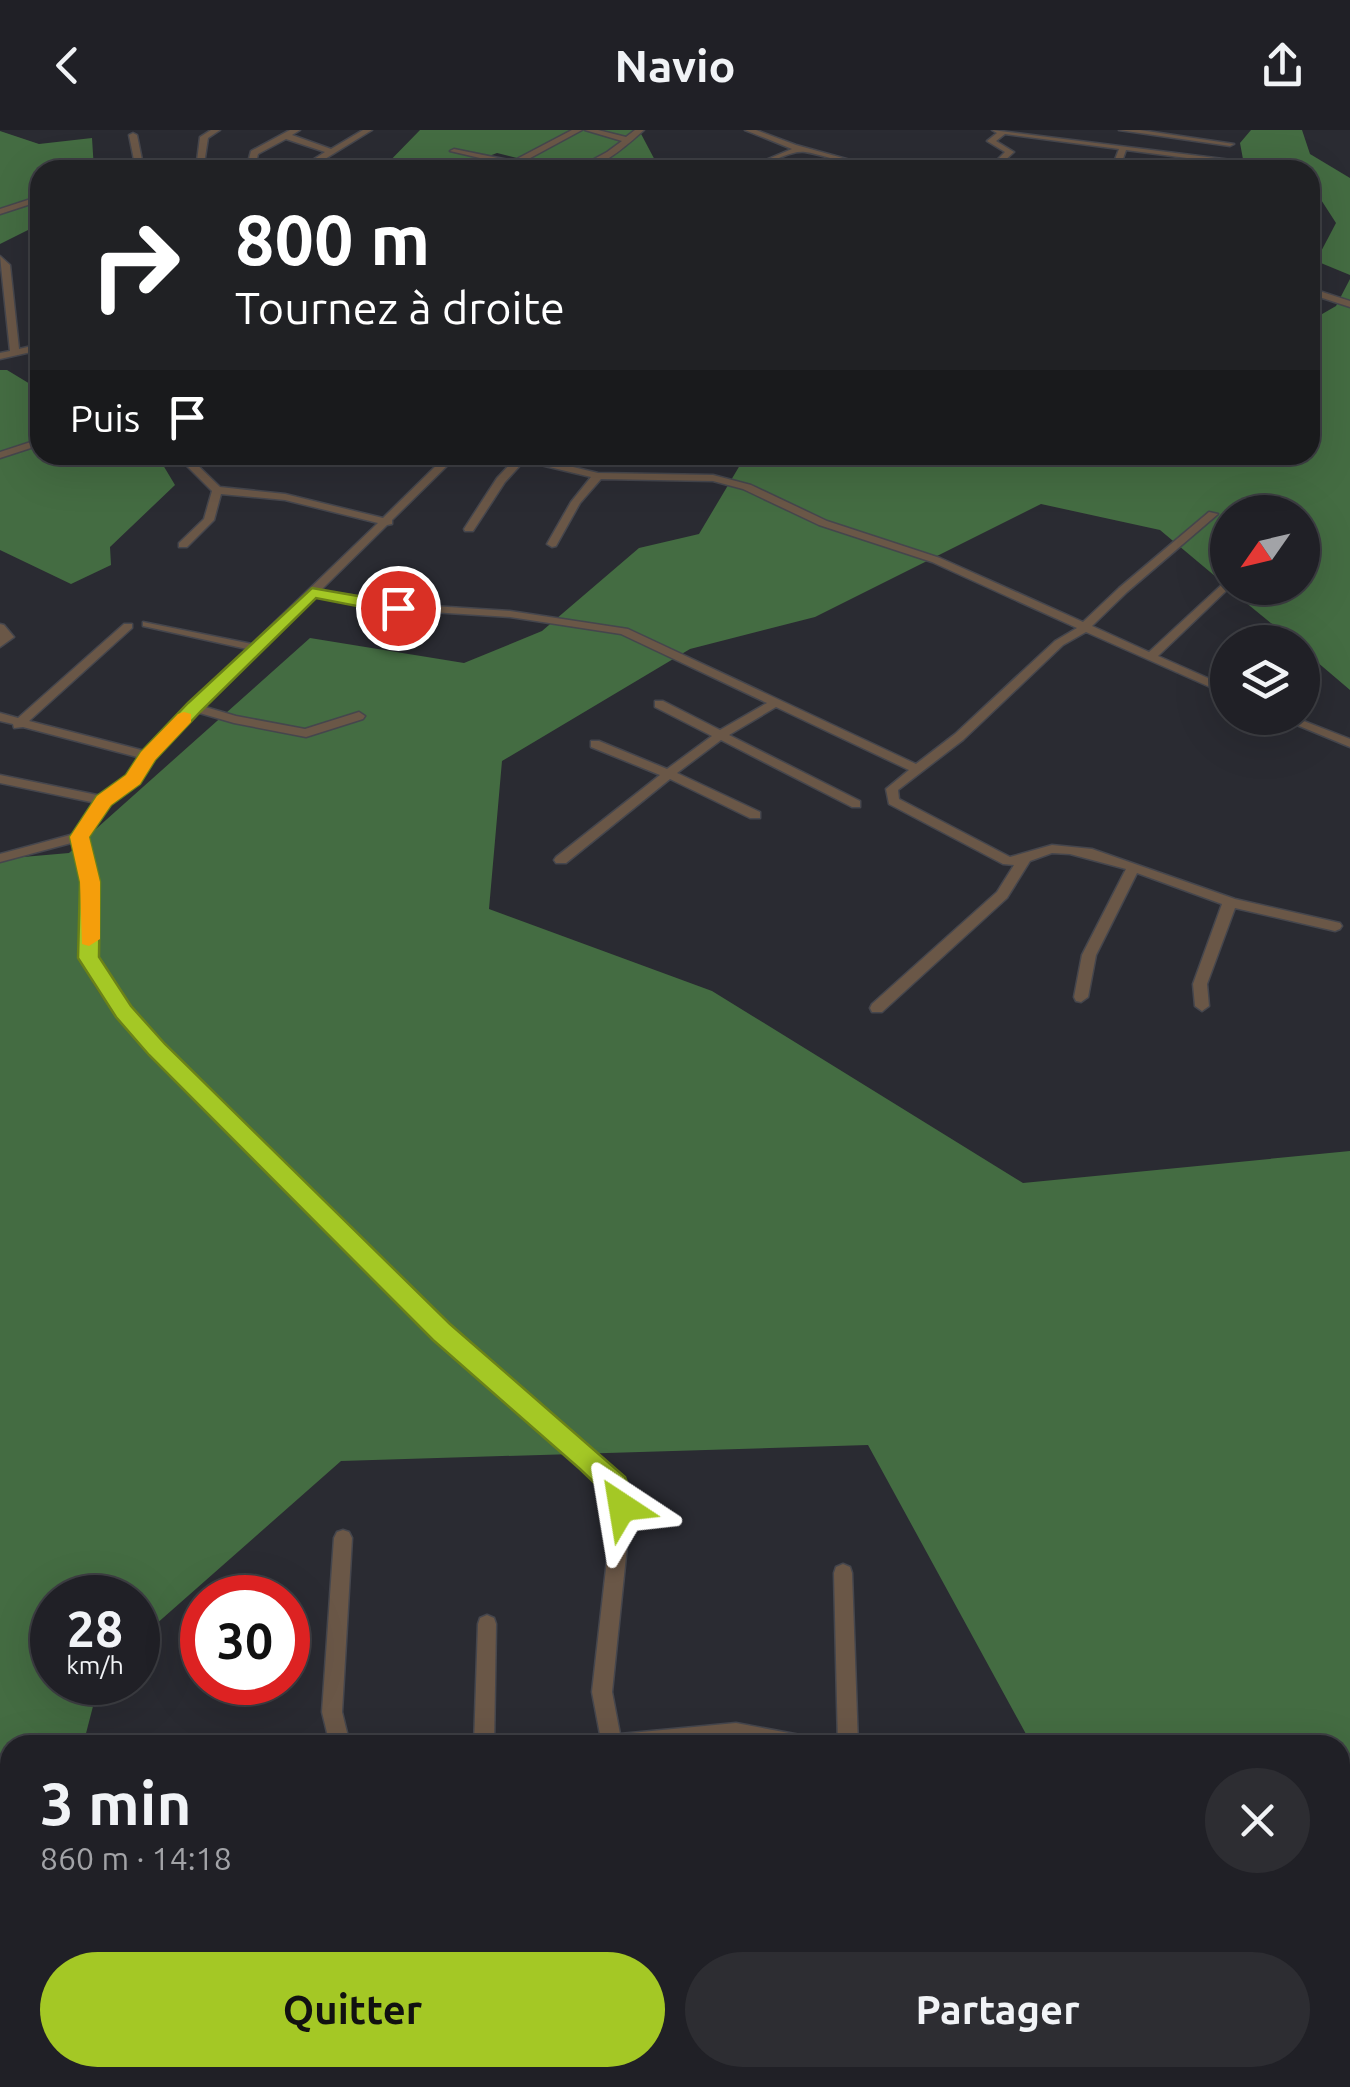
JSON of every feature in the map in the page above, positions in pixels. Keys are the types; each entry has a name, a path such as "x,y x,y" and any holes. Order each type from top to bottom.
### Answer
{"street":[{"path":"204,160 204,136 216,130"},
{"path":"252,160 254,153 296,130"},
{"path":"318,160 368,130"},
{"path":"521,160 578,130"},
{"path":"589,130 630,140"},
{"path":"595,160 640,130"},
{"path":"748,130 844,160"},
{"path":"1123,130 1230,144"},
{"path":"1005,160 1010,152 991,141 1000,131 1204,160"},
{"path":"133,135 138,160"},
{"path":"286,136 332,152"},
{"path":"770,160 799,148"},
{"path":"1119,160 1123,148"},
{"path":"454,150 501,160"},
{"path":"1180,160 1182,156"},
{"path":"0,212 30,202"},
{"path":"0,259 6,265 15,353"},
{"path":"1320,294 1350,304"},
{"path":"0,356 30,349"},
{"path":"0,455 30,445"},
{"path":"191,465 217,490 285,497 388,522"},
{"path":"0,858 80,837 104,801 133,780 148,756 194,707 443,465"},
{"path":"470,529 511,465"},
{"path":"551,465 598,476 713,478 747,487 823,523 936,560 1210,684"},
{"path":"552,544 576,502 598,476"},
{"path":"183,545 209,520 217,490"},
{"path":"1210,517 1122,590 1083,629 1059,643 959,738 915,768 892,790 893,800 1008,861 1023,861 1052,849 1133,867 1230,902 1335,926"},
{"path":"312,593 358,598 368,605 510,614 624,630 915,768"},
{"path":"1150,658 1210,600"},
{"path":"148,624 256,648"},
{"path":"18,725 128,626"},
{"path":"0,627 8,637 0,644"},
{"path":"560,860 722,735 775,703"},
{"path":"659,704 856,804"},
{"path":"194,707 306,733 359,716"},
{"path":"0,717 18,725 148,756"},
{"path":"1320,731 1350,743"},
{"path":"596,744 755,815"},
{"path":"0,778 39,790 104,801"},
{"path":"80,837 90,882 88,958 123,1012 391,1283 615,1486 622,1507 602,1692 611,1735"},
{"path":"877,1008 1002,895 1023,861"},
{"path":"1081,998 1089,955 1133,867"},
{"path":"1202,1006 1200,984 1230,902"},
{"path":"338,1735 332,1712 343,1538"},
{"path":"843,1574 848,1735"},
{"path":"484,1735 488,1624"},
{"path":"716,1735 747,1735"}],"green space":[{"path":"420,130 639,130 655,160 525,160 497,153 478,160 391,160"},
{"path":"1251,130 1302,130 1310,154 1320,160 1243,160 1240,143"},
{"path":"0,131 39,144 92,138 93,160 30,160 30,229 0,244"},
{"path":"1320,160 1350,178 1350,275 1320,263 1320,253 1336,223 1320,198"},
{"path":"1350,279 1350,690 1320,664 1320,625 1273,625 1249,605 1320,605 1320,495 1210,495 1210,572 1160,530 1041,504 815,617 690,649 502,761 489,909 712,991 1023,1183 1350,1151 1350,1735 1027,1735 868,1445 341,1461 212,1575 180,1575 180,1603 160,1621 160,1575 30,1575 30,1705 93,1705 86,1735 0,1735 0,859 69,853 310,638 464,663 542,631 639,548 699,534 740,465 1320,465 1320,315 1336,306"},
{"path":"0,370 30,384 30,465 163,465 175,485 110,547 111,565 71,584 0,550"}],"slow traffic":[{"path":"89,939 90,882 80,837 104,801 133,780 148,756 184,718"}],"route":[{"path":"398,608 312,593 194,707 148,756 133,780 104,801 80,837 90,882 88,958 123,1012 157,1050 442,1332 590,1460 615,1486 622,1507"}]}
